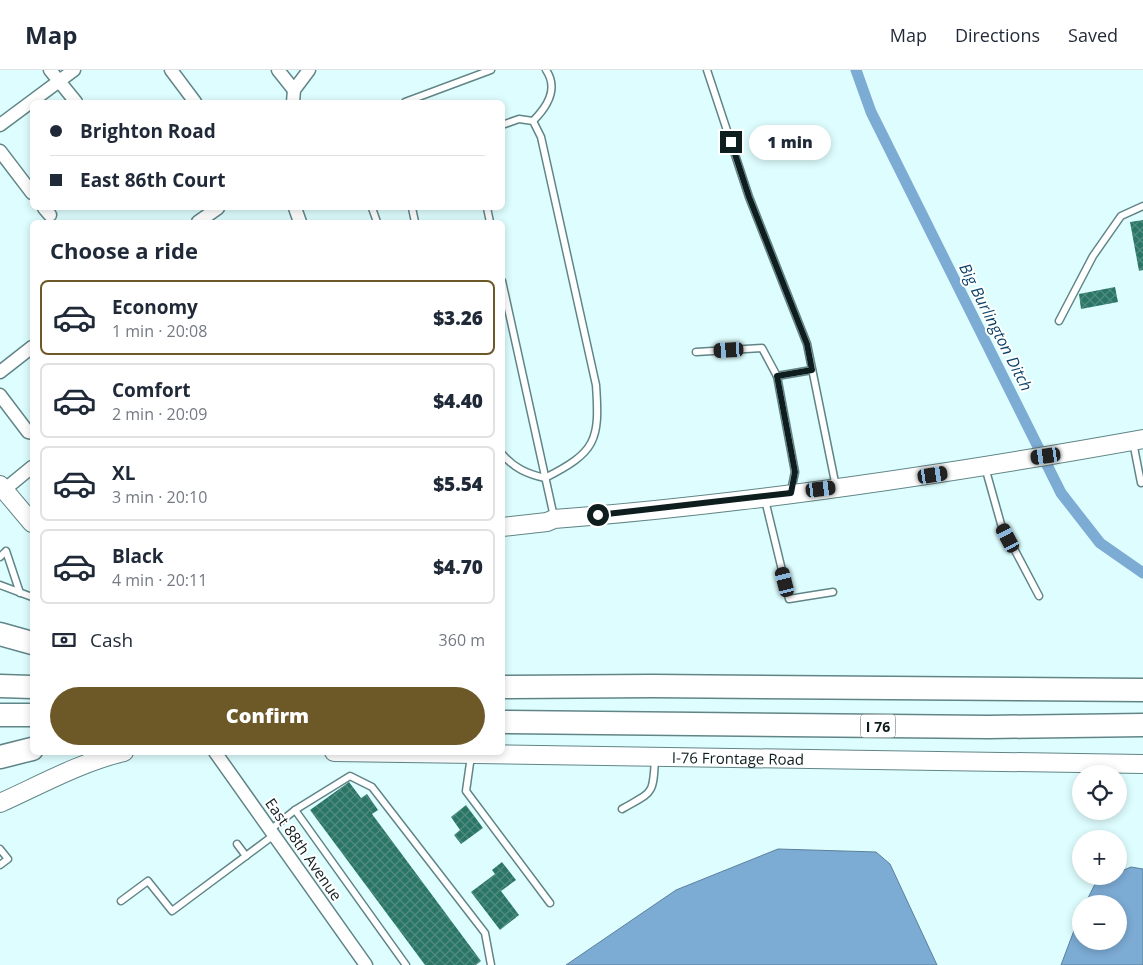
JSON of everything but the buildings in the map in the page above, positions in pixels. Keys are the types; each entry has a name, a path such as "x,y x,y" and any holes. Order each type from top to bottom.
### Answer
{"highway":[{"path":"0,634 30,642"},
{"path":"0,686 30,687"},
{"path":"505,687 706,686 1143,690"},
{"path":"0,715 30,715"},
{"name":"I 76","path":"505,722 989,727 1143,725"},
{"path":"0,757 30,749"}],"street":[{"path":"50,70 74,100"},
{"path":"34,100 74,70"},
{"path":"171,70 194,100"},
{"path":"278,70 293,96 309,70"},
{"path":"0,125 30,103"},
{"path":"0,151 30,189"},
{"path":"201,220 215,210"},
{"path":"0,372 30,349"},
{"path":"0,394 30,432"},
{"path":"505,527 547,522 554,518 836,487 1018,461 1138,440"},
{"path":"30,468 1,489 30,521"},
{"path":"0,803 113,755"},
{"name":"East 88th Avenue","path":"217,755 366,965"},
{"name":"I-76 Frontage Road","path":"437,755 1143,764"}],"lane":[{"path":"410,100 492,70"},
{"path":"533,121 546,107 552,89 550,76 546,70"},
{"path":"707,70 749,197 807,344 836,487"},
{"path":"505,123 519,119 533,121"},
{"path":"505,458 512,466 532,475 545,478 575,462 592,444 597,430 596,385 541,137 533,121"},
{"path":"1059,321 1093,256 1121,216 1143,206"},
{"path":"505,295 554,518"},
{"path":"696,352 762,348 777,376 795,472 791,493"},
{"path":"777,376 812,370"},
{"path":"1138,440 1141,483"},
{"path":"985,466 1001,524 1039,596"},
{"path":"764,496 789,599 833,592"},
{"path":"0,556 6,552 20,593"},
{"path":"0,585 30,597"},
{"path":"471,756 466,791 550,903"},
{"path":"622,809 651,793 654,786 655,758"},
{"path":"121,901 148,881 172,911 246,856 295,810 350,776 372,787 486,933 491,965"},
{"path":"295,810 406,965"},
{"path":"237,844 246,856"},
{"path":"0,849 8,859 0,865"}],"water":[{"path":"778,849 876,852 890,864 937,965 566,965 676,890"},
{"path":"1131,867 1143,869 1143,965 1061,965 1072,936 1072,950 1127,950 1127,895 1090,895 1094,885 1127,885 1127,869"}],"waterway":[{"name":"Big Burlington Ditch","path":"856,70 871,112 1061,493 1100,543 1143,573"}],"route":[{"path":"598,515 791,493 795,472 777,376 812,370 807,344 749,197 731,142"}]}
